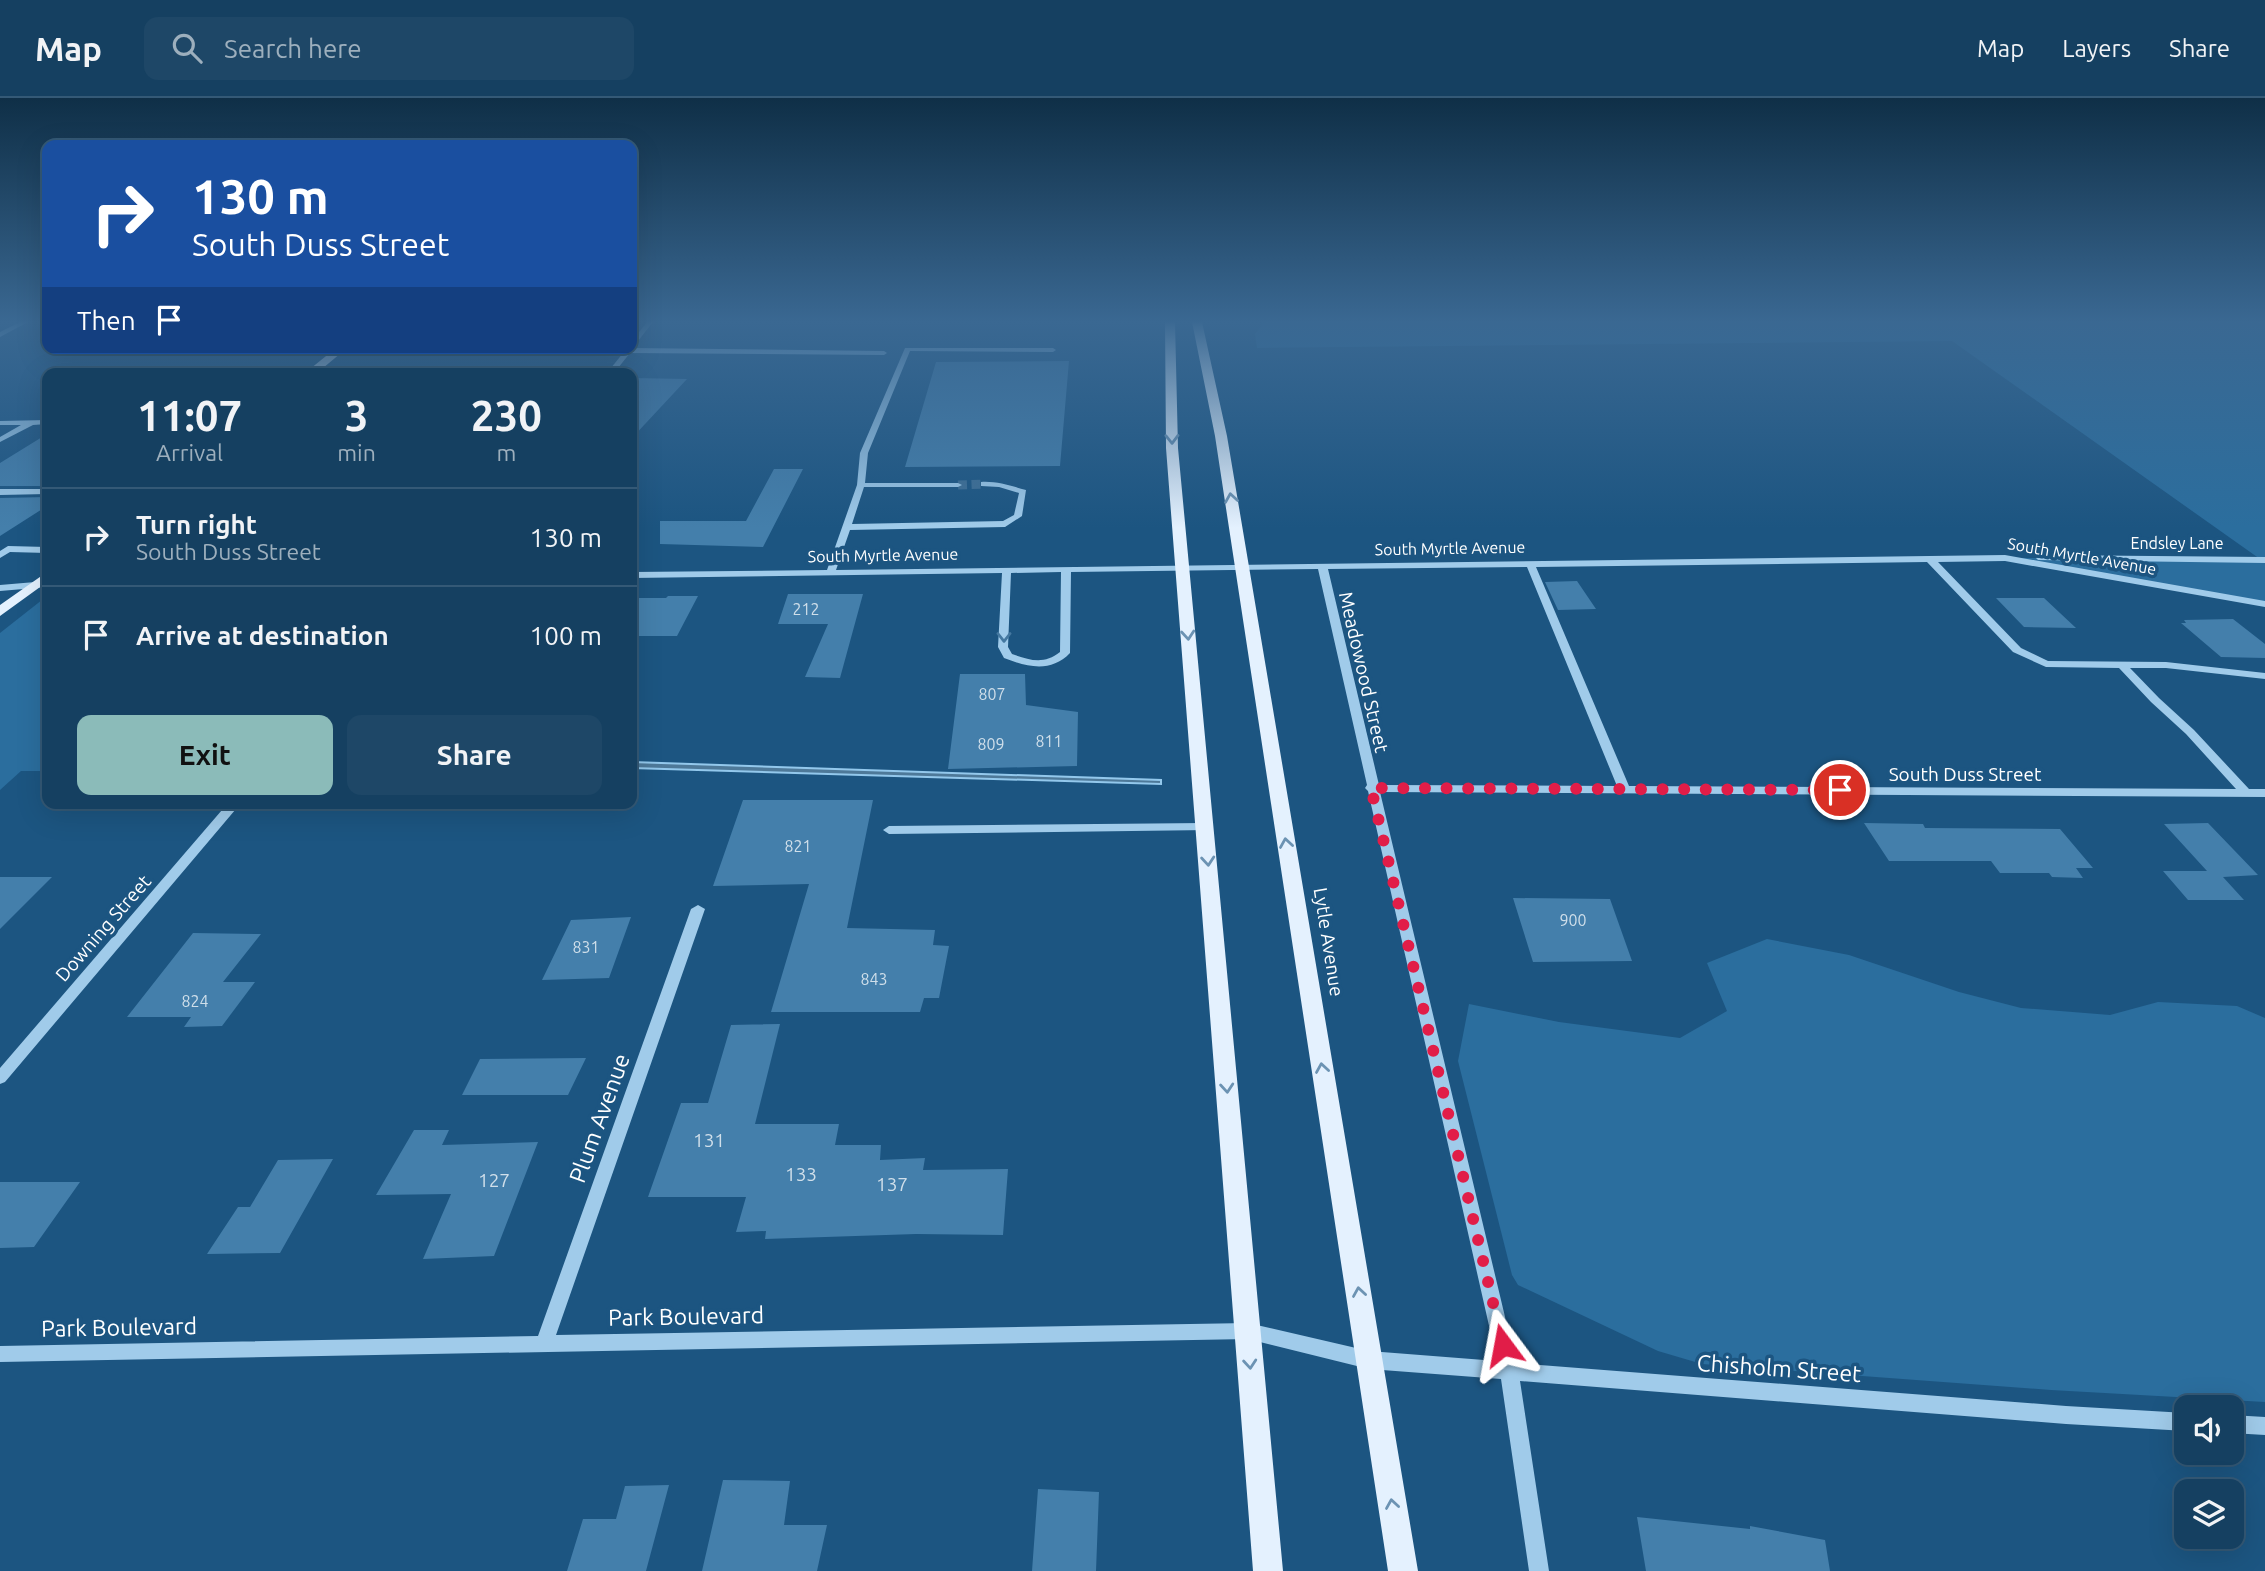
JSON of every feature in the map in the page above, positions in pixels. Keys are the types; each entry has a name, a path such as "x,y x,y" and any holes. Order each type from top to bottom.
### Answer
{"main road":[{"path":"1171,391 1172,448 1268,1571"},
{"name":"Lytle Avenue","path":"1211,391 1221,436 1403,1571"},
{"path":"0,612 42,583"}],"street":[{"path":"831,572 861,485 864,453 890,391"},
{"path":"0,422 42,422"},
{"path":"0,440 32,422"},
{"path":"847,527 1005,524 1018,516 1023,492 1000,485 984,484"},
{"path":"861,485 958,485"},
{"path":"0,492 42,492"},
{"path":"0,555 8,549 42,550"},
{"name":"South Myrtle Avenue","path":"637,575 2005,558 2265,604"},
{"name":"Endsley Lane","path":"2005,558 2264,561"},
{"path":"1930,559 2017,650 2030,659 2046,664 2121,664 2215,669 2265,676"},
{"path":"1530,563 1623,789"},
{"name":"Meadowood Street","path":"1322,565 1371,788"},
{"path":"1007,569 1003,647 1008,656 1032,666 1057,661 1065,653 1066,569"},
{"path":"0,588 42,582"},
{"path":"2121,664 2190,732 2246,793"},
{"path":"1371,788 1509,1372 1539,1571"},
{"name":"South Duss Street","path":"1371,788 2265,793"},
{"name":"Downing Street","path":"0,1078 230,809"},
{"path":"889,830 1205,827"},
{"name":"Plum Avenue","path":"544,1343 698,909"},
{"name":"Park Boulevard","path":"0,1354 1248,1331 1370,1360"},
{"name":"Chisholm Street","path":"1370,1360 2174,1421"},
{"path":"2244,1425 2265,1426"}],"shaded area":[{"path":"2022,391 2265,391 2265,604 2005,558 2260,559"},
{"path":"42,600 42,771 21,771 0,790 0,633"},
{"path":"637,762 1161,780 1161,784 637,768"},
{"path":"1767,939 1849,955 1959,992 2021,1008 2110,1015 2158,1002 2237,1006 2265,1018 2265,1402 2244,1401 2244,1395 2174,1397 2051,1390 1702,1364 1658,1351 1518,1285 1512,1275 1458,1061 1469,1004 1559,1022 1680,1038 1727,1011 1707,963"}],"building":[{"path":"637,391 676,391 637,433"},
{"path":"928,391 1066,391 1060,466 905,467"},
{"path":"42,437 42,486 0,486 0,463"},
{"path":"774,469 803,469 763,547 660,544 660,521 746,521"},
{"path":"42,497 42,509 0,536 0,498"},
{"path":"1577,581 1596,609 1558,610 1545,582"},
{"path":"788,594 863,594 840,678 805,677 828,624 778,624"},
{"path":"698,596 677,636 637,636 637,598"},
{"path":"1996,598 2044,598 2076,628 2024,627"},
{"path":"2233,619 2265,644 2265,658 2221,657 2181,623 2186,623 2184,620"},
{"path":"960,674 1025,674 1026,705 1078,712 1077,766 948,769"},
{"path":"743,800 873,800 847,928 935,930 933,945 949,946 939,998 924,998 920,1012 771,1012 809,884 713,886"},
{"path":"1864,823 1923,824 1925,828 2060,829 2093,868 2076,868 2083,878 2052,877 2049,873 2000,873 1991,861 1889,861"},
{"path":"2208,823 2258,875 2223,877 2244,900 2188,900 2163,871 2207,871 2164,824"},
{"path":"0,877 52,877 0,929"},
{"path":"1513,898 1610,899 1632,961 1533,962"},
{"path":"631,917 609,978 542,980 571,920"},
{"path":"193,933 261,934 223,982 255,982 222,1026 184,1027 191,1017 127,1017"},
{"path":"780,1024 755,1124 839,1124 835,1145 881,1145 880,1160 925,1158 923,1170 1008,1169 1003,1235 916,1234 765,1239 766,1231 736,1232 746,1197 648,1197 681,1103 708,1103 731,1025"},
{"path":"586,1058 568,1095 462,1095 480,1059"},
{"path":"414,1130 449,1130 442,1145 538,1142 494,1256 423,1259 451,1194 376,1195"},
{"path":"333,1159 280,1253 207,1254 238,1207 250,1207 278,1160"},
{"path":"0,1182 80,1182 34,1247 0,1248"},
{"path":"723,1480 790,1481 784,1525 827,1525 817,1571 702,1571"},
{"path":"669,1485 646,1571 567,1571 583,1519 616,1519 625,1486"},
{"path":"1038,1489 1099,1492 1096,1571 1032,1571"},
{"path":"1637,1517 1750,1529 1750,1526 1825,1540 1830,1571 1646,1571"}],"tunnel":[{"path":"958,485 984,484"}],"route":[{"path":"1503,1345 1371,788 1840,790"}]}
